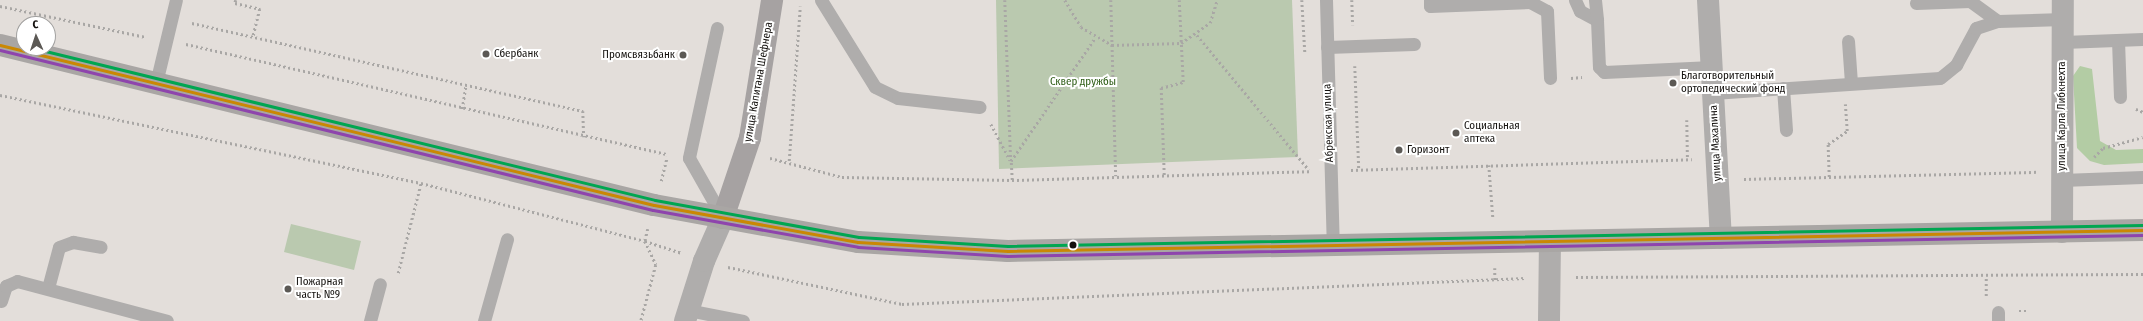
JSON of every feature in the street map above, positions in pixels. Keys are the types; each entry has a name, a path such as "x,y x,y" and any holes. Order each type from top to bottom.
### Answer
{"main road":[{"name":"улица Капитана Шефнера","path":"723,218 745,154 772,0"},
{"path":"0,45 654,205 858,242 1008,251 2143,230"}],"street":[{"name":"улица Махалина","path":"1708,0 1721,238"},
{"name":"улица Карла Либкнехта","path":"2062,232 2053,176 2063,42 2063,9"},
{"name":"улица Капитана Шефнера","path":"687,315 704,261 723,218"},
{"path":"1549,321 1550,241"}],"lane":[{"path":"156,83 176,0"},
{"path":"821,0 875,87 898,98 980,107"},
{"name":"Абрекская улица","path":"1326,0 1333,245"},
{"path":"1575,0 1580,11 1596,20"},
{"path":"1595,0 1599,66 1604,72 1712,67"},
{"path":"1916,3 1970,1 1998,21"},
{"path":"1430,7 1530,2 1547,11 1550,78"},
{"path":"1713,93 1940,78 1956,65 1976,28 1998,21 2063,9"},
{"path":"717,28 689,158 723,218"},
{"path":"2063,42 2143,39"},
{"path":"2118,40 2120,97"},
{"path":"1847,84 1848,41"},
{"path":"1327,47 1414,44"},
{"path":"1784,88 1786,130"},
{"path":"2053,176 2143,177"},
{"path":"484,321 507,239"},
{"path":"48,288 59,247 73,242 101,248"},
{"path":"1,301 6,286 17,281 48,288 167,321"},
{"path":"370,321 380,284"},
{"path":"687,315 743,321"}],"path":[{"path":"236,0 235,3 260,9 253,37"},
{"path":"789,161 800,0"},
{"path":"1005,0 1012,180"},
{"path":"1065,0 1081,27 1095,38 1112,45 1181,42 1197,35 1210,23 1218,0"},
{"path":"1110,0 1116,176"},
{"path":"1164,175 1161,88 1183,82 1179,0"},
{"path":"1302,0 1305,54"},
{"path":"1352,0 1359,170"},
{"path":"0,6 166,40 462,110 689,158"},
{"path":"171,18 583,112 584,137"},
{"path":"1197,35 1311,171"},
{"path":"1011,161 1095,38"},
{"path":"1828,177 1828,144 1847,131 1847,84"},
{"path":"462,110 466,85"},
{"path":"0,95 421,183 645,241 704,261 902,304 1550,277 2143,274"},
{"path":"980,107 1011,161"},
{"path":"2093,158 2103,148 2143,137"},
{"path":"641,321 656,265 645,241 668,154"},
{"path":"745,154 789,161 842,177 1012,180 1716,158"},
{"path":"1310,163 1311,171"},
{"path":"1718,180 1828,177 2053,176"},
{"path":"400,267 421,183"}],"green space":[{"name":"Сквер дружбы","path":"996,0 1292,0 1298,157 999,169"},
{"path":"2080,66 2092,69 2100,141 2116,150 2143,149 2143,163 2104,165 2090,161 2077,148 2073,76"},
{"path":"291,224 361,241 354,270 284,252"}],"transit line":[{"path":"0,45 654,205 858,242 1008,251 2143,230"},
{"path":"0,50 653,210 858,247 1008,256 2143,235"},
{"path":"56,54 655,200 859,237 1008,246 2143,225"}],"place":[{"name":"Сбербанк","path":"486,54"},
{"name":"Промсвязьбанк","path":"683,55"},
{"name":"Благотворительный ортопедический фонд","path":"1673,83"},
{"name":"Социальная аптека","path":"1456,133"},
{"name":"Горизонт","path":"1399,150"},
{"name":"Пожарная часть №9","path":"288,289"}]}
